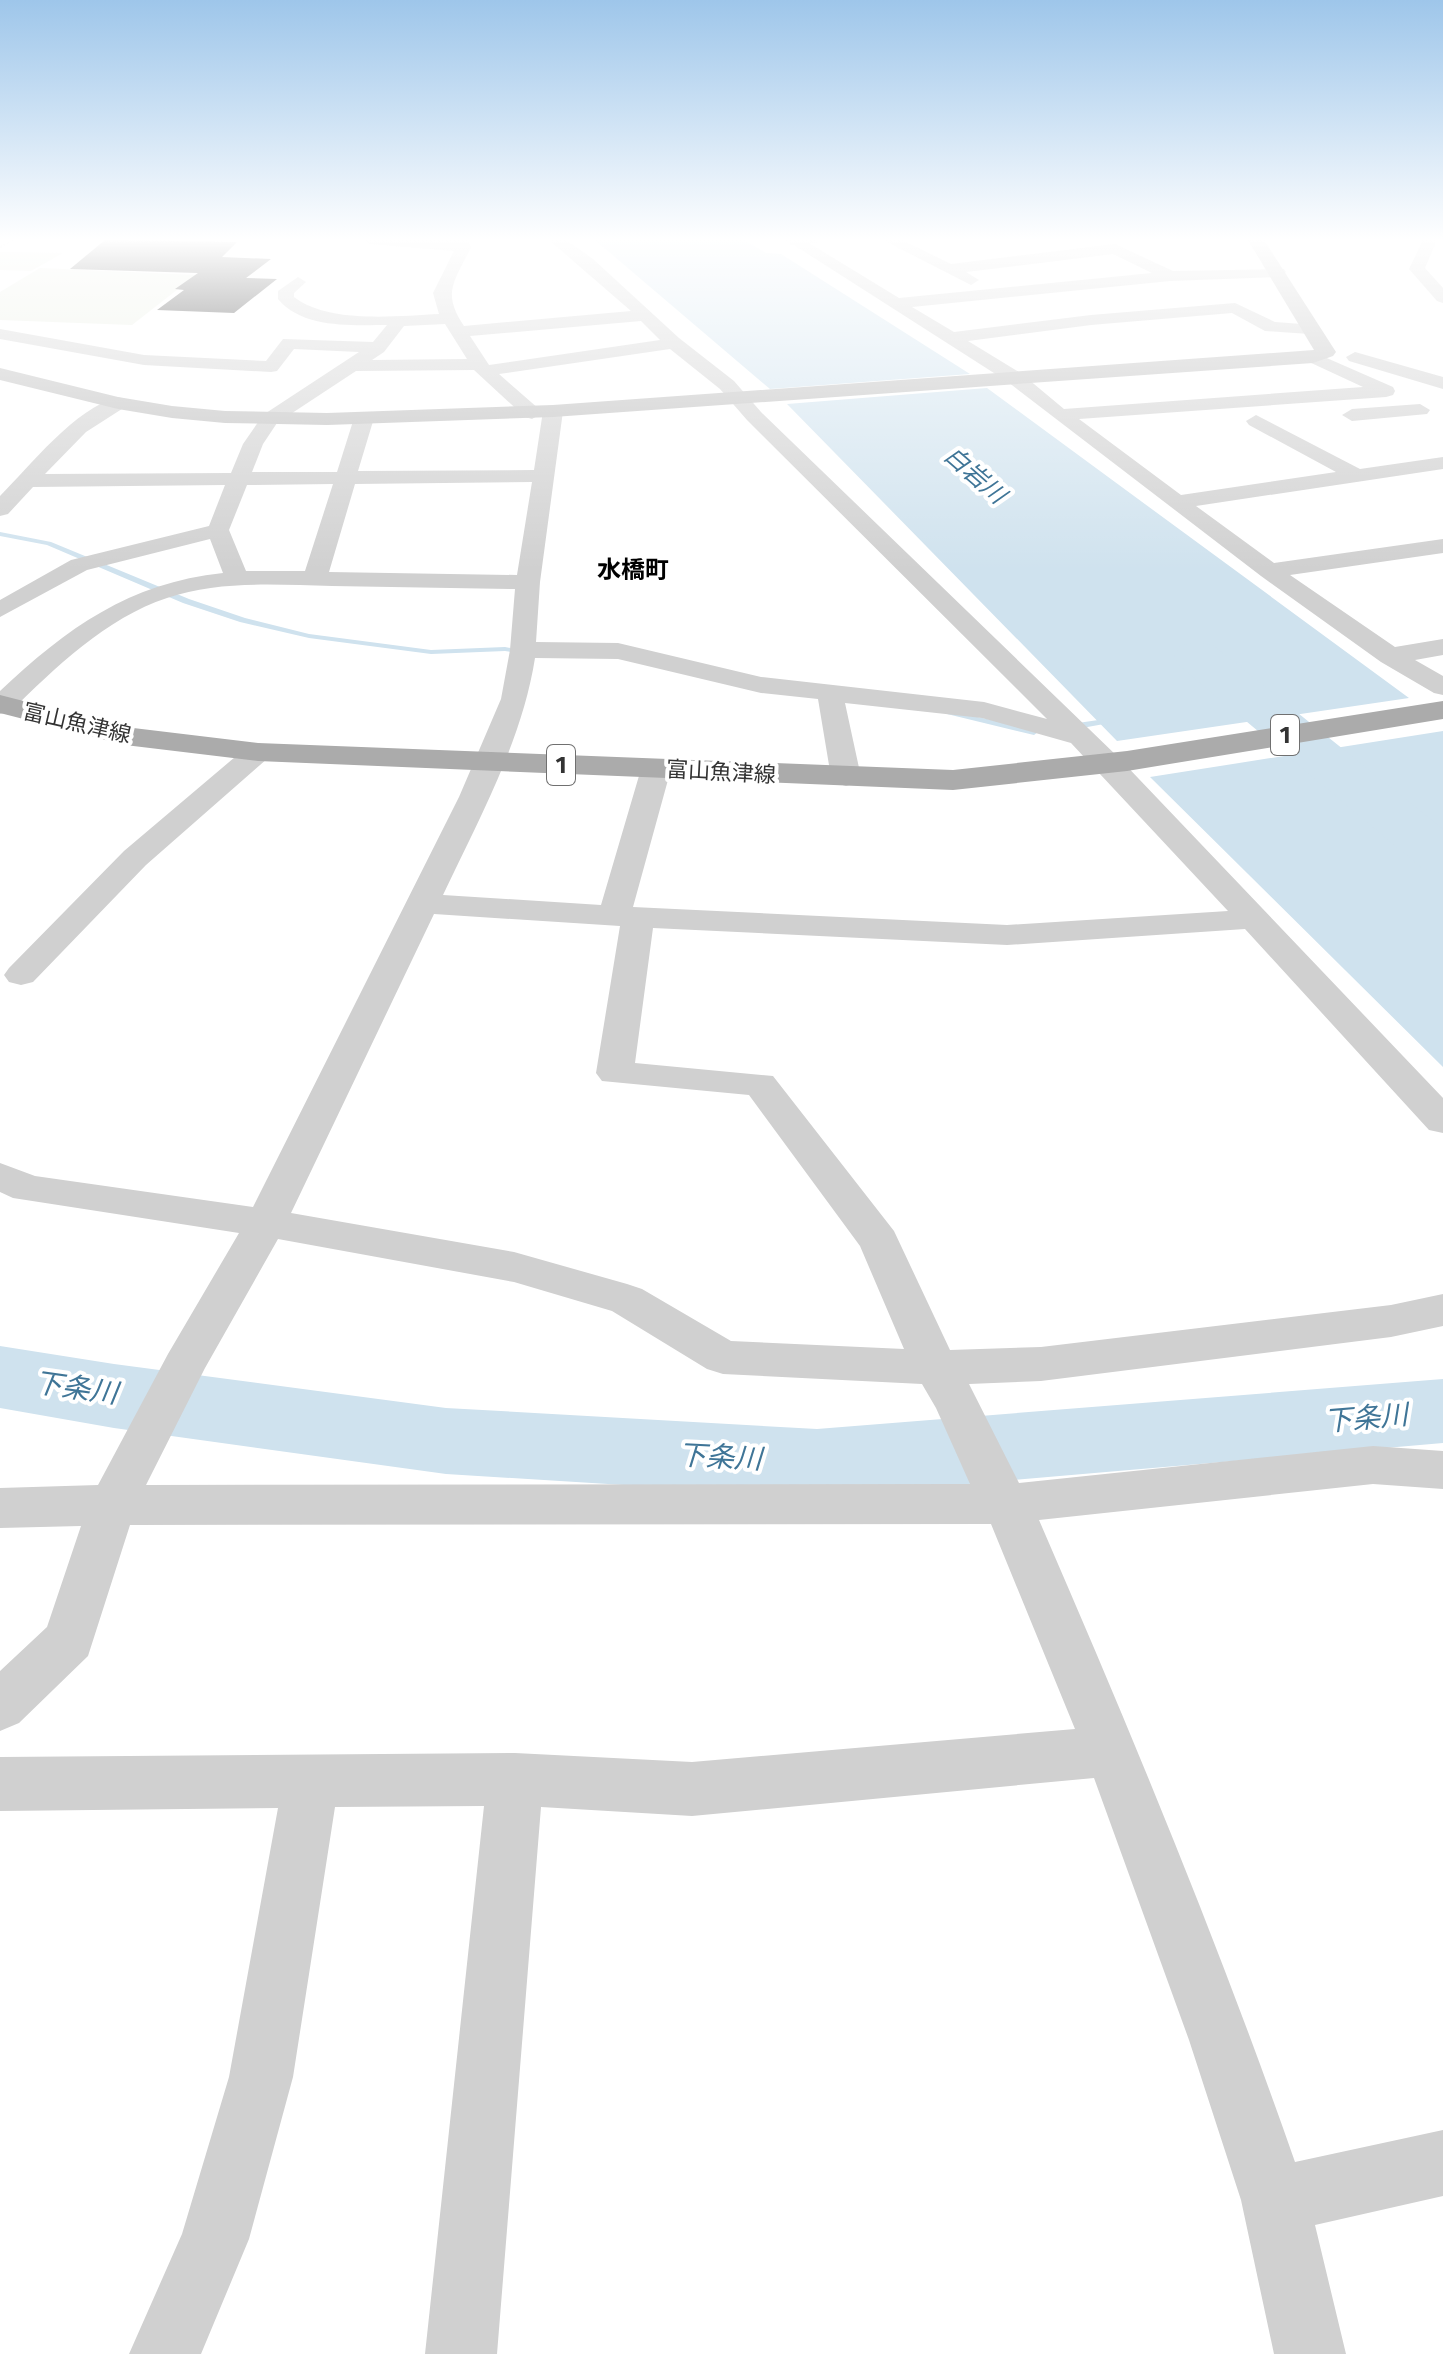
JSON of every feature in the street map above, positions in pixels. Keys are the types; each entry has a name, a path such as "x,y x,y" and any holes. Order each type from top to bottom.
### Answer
{"main road":[{"path":"0,374 118,403 185,413 270,419 364,418 542,412 1319,355 1317,350"},
{"name":"富山魚津線","path":"0,705 125,736 258,752 953,780 1117,762 1443,710"}],"street":[{"path":"88,350 144,360 303,370 482,367 618,350"},
{"path":"271,367 284,350"},
{"path":"237,579 218,530 253,444 270,419 375,350"},
{"path":"0,1706 69,1640 112,1505 184,1366 266,1223 423,903 515,699 544,476 542,412 482,367 471,350"},
{"path":"683,350 750,396 754,416 1082,737 1117,762 1252,919 1443,1121"},
{"path":"968,350 1015,378 1269,571 1390,656 1443,687"},
{"path":"1319,355 1347,355 1443,383"},
{"path":"1319,355 1443,423"},
{"path":"1060,415 1386,391"},
{"path":"2,507 79,428 118,403"},
{"path":"1167,407 1191,426"},
{"path":"1330,416 1420,410"},
{"path":"315,579 364,418"},
{"path":"1230,423 1300,418"},
{"path":"1256,421 1358,476"},
{"path":"1177,502 1443,463"},
{"path":"148,502 346,478 544,476"},
{"path":"27,481 232,490"},
{"path":"2,507 37,504"},
{"path":"0,610 79,565 218,530"},
{"path":"1269,571 1443,546"},
{"path":"0,705 54,655 110,618 156,593 237,579 528,582"},
{"path":"1390,656 1443,647"},
{"path":"523,650 618,651 761,685 984,710 1082,737"},
{"path":"830,693 846,777"},
{"path":"21,975 135,858 258,752"},
{"path":"656,769 626,917 615,1073 760,1084 879,1241 1000,1492 1112,1751 1221,2040 1275,2200 1310,2354"},
{"path":"423,903 626,917 1007,935 1252,919"},
{"path":"0,1176 27,1188 266,1223 514,1267 627,1300 723,1357 946,1385 1041,1364 1391,1321 1443,1310"},
{"path":"0,1508 1000,1492 1373,1465 1443,1470"},
{"path":"0,1784 515,1779 692,1789 1112,1751"},
{"path":"461,2354 515,1779"},
{"path":"165,2354 215,2239 261,2077 311,1781"},
{"path":"1275,2200 1443,2163"}],"water":[{"path":"724,350 932,350 970,374 770,389"},
{"name":"白岩川","path":"987,388 1409,698 1117,741 787,404"},
{"path":"1443,731 1443,1067 1150,777"}],"waterway":[{"path":"0,534 49,543 186,601 243,620 309,636 431,652 505,649 526,652"},
{"path":"1197,656 1443,857"},
{"path":"947,712 1034,732"},
{"path":"1071,727 1112,720"},
{"name":"下条川","path":"0,1377 114,1396 446,1441 817,1463 1443,1411"}],"district":[{"name":"水橋町","path":"633,570"}]}
